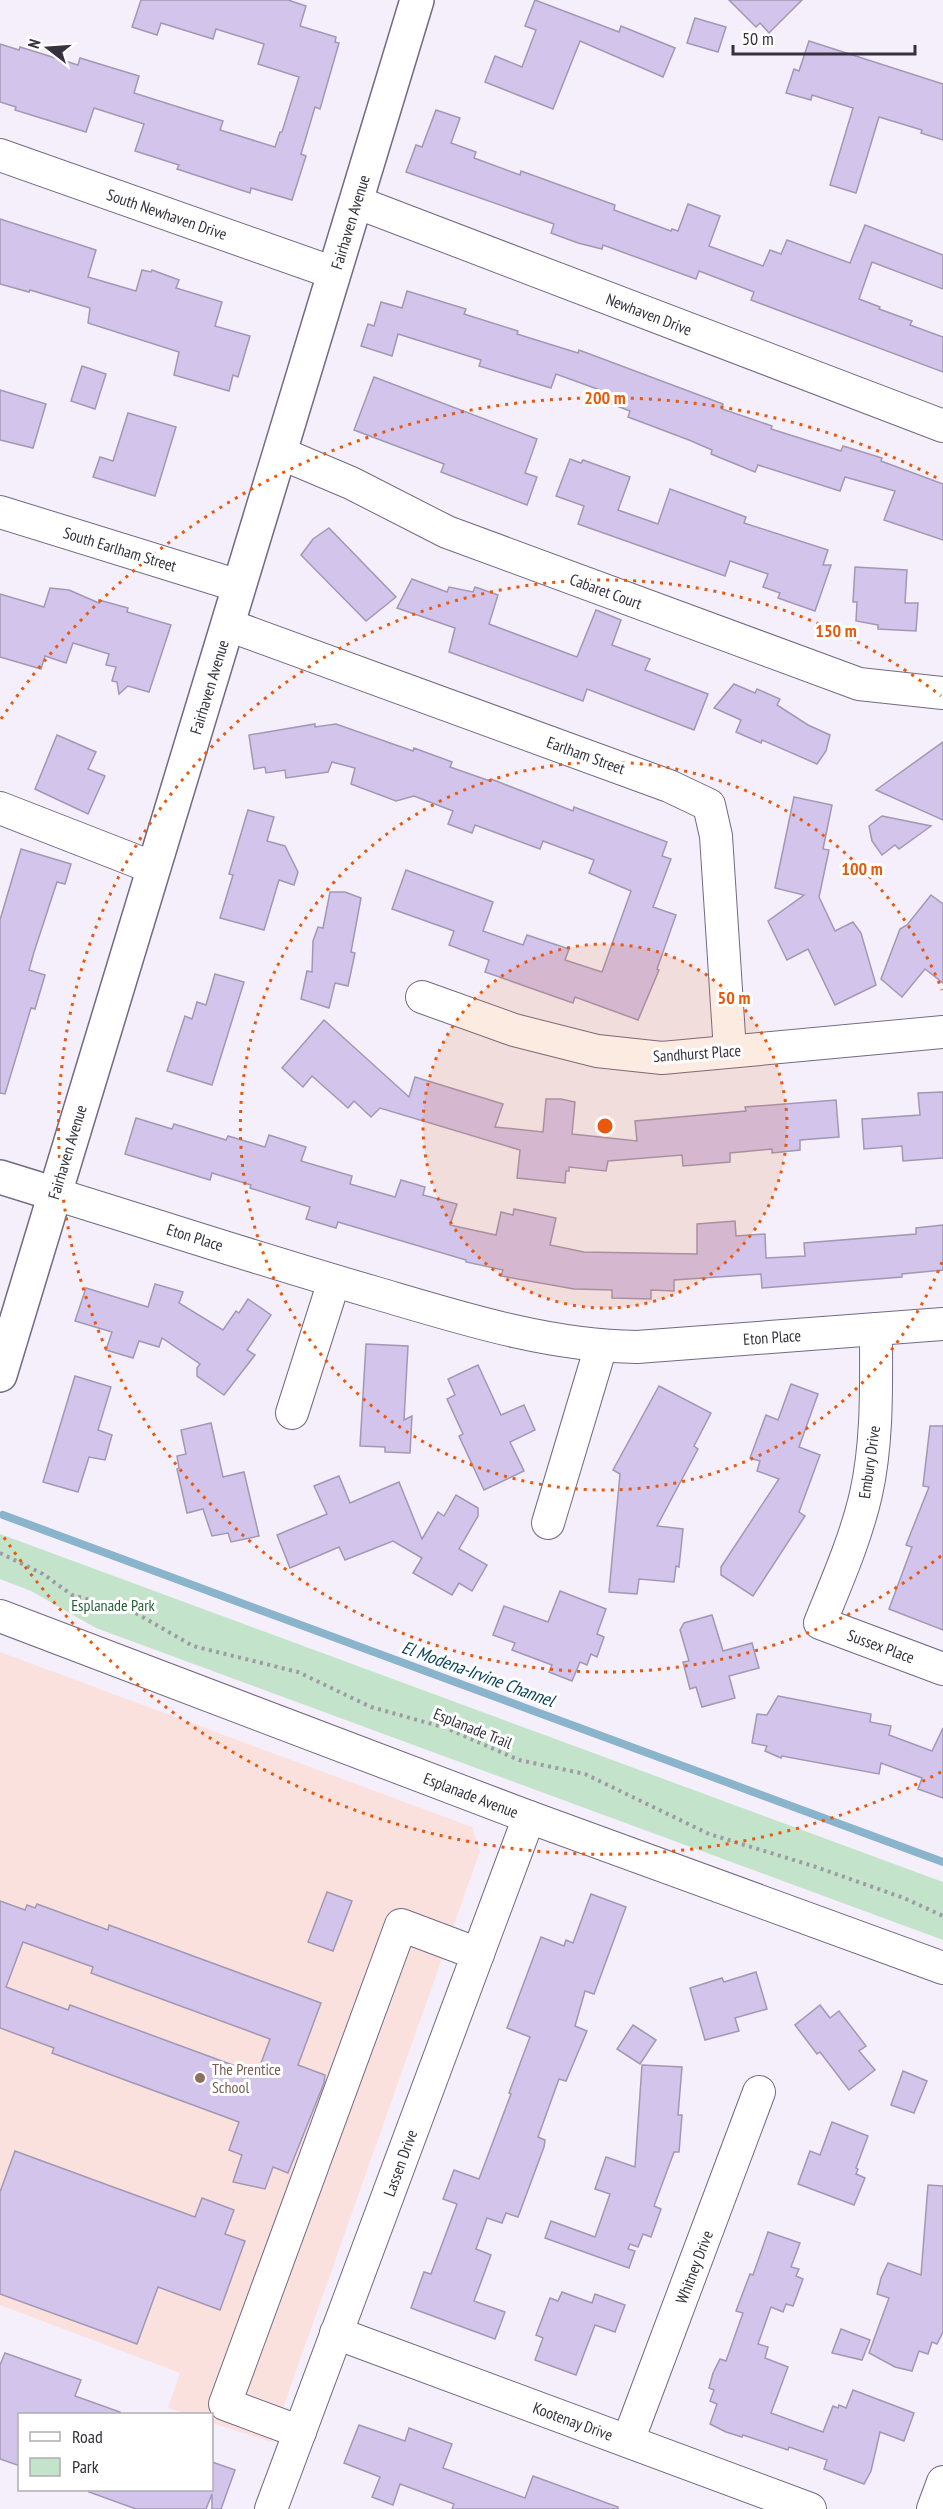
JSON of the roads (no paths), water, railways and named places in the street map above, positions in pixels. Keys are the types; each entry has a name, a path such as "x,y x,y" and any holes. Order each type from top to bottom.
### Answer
{"main road":[{"name":"Fairhaven Avenue","path":"0,1375 417,0"},
{"path":"0,1177 55,1194"}],"street":[{"name":"South Newhaven Drive","path":"0,155 334,273"},
{"name":"Newhaven Drive","path":"356,202 943,426"},
{"name":"Cabaret Court","path":"280,453 351,483 447,532 859,684 943,693"},
{"name":"South Earlham Street","path":"0,512 239,586"},
{"name":"Earlham Street","path":"228,625 669,786 709,805 716,836 730,1051"},
{"path":"0,808 154,868"},
{"name":"Sandhurst Place","path":"422,997 514,1030 597,1051 662,1058 943,1032"},
{"name":"Eton Place","path":"55,1194 448,1314 554,1339 601,1346 637,1347 943,1324"},
{"path":"292,1413 334,1281"},
{"name":"Embury Drive","path":"820,1623 847,1557 866,1493 876,1410 876,1329"},
{"path":"548,1523 601,1346"},
{"name":"Esplanade Avenue","path":"0,1616 529,1817 943,1968"},
{"name":"Sussex Place","path":"820,1623 943,1669"},
{"name":"Lassen Drive","path":"271,2509 529,1817"},
{"path":"300,2432 225,2404 401,1925 478,1954"},
{"name":"Whitney Drive","path":"628,2441 759,2092"},
{"name":"Kootenay Drive","path":"336,2333 810,2509"},
{"path":"933,2509 943,2482"}],"waterway":[{"name":"El Modena-Irvine Channel","path":"3,1515 943,1862"}],"place":[{"name":"The Prentice School","path":"200,2078"}],"park label":[{"name":"Esplanade Park","path":"113,1605"}]}
